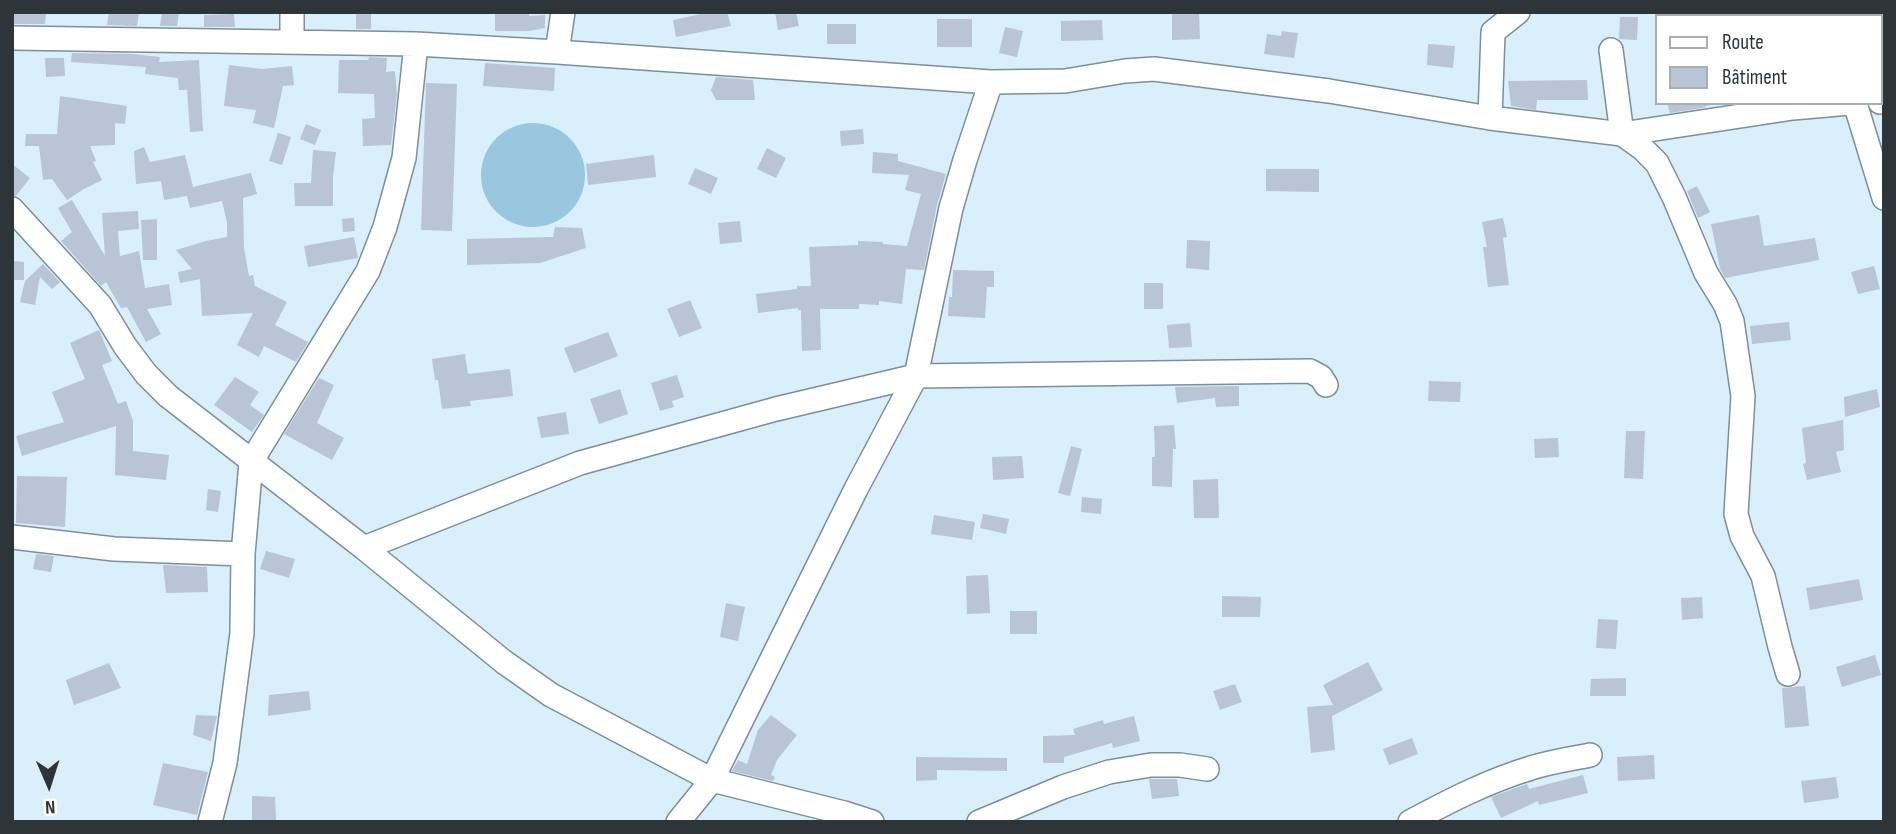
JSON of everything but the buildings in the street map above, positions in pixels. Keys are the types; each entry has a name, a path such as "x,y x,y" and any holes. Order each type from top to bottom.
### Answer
{"street":[{"path":"292,12 292,42"},
{"path":"558,52 563,12"},
{"path":"1490,118 1493,32 1518,12"},
{"path":"12,38 416,44 991,82 1065,81 1154,69 1329,91 1490,118 1622,134 1765,108 1829,105"},
{"path":"210,822 225,763 241,646 243,554 251,462 369,271 385,228 404,158 416,44"},
{"path":"1611,50 1622,134 1657,163 1706,272 1732,321 1743,396 1736,514 1742,536 1763,576 1788,674"},
{"path":"678,822 712,779 856,489 916,376 951,208 991,82"},
{"path":"1854,105 1884,198"},
{"path":"12,209 100,305 146,374 169,396 504,662 551,695 712,779 872,822"},
{"path":"363,548 580,463 776,409 916,376 1310,371 1321,377 1326,385"},
{"path":"12,537 114,549 243,554"},
{"path":"1410,822 1496,780 1534,767 1590,755"},
{"path":"979,822 1063,787 1109,772 1151,765 1207,769"}],"shaded area":[{"path":"533,123 553,127 570,138 581,155 585,175 581,195 570,212 553,223 533,227 513,223 496,212 485,195 481,175 485,155 496,138 513,127"}]}
